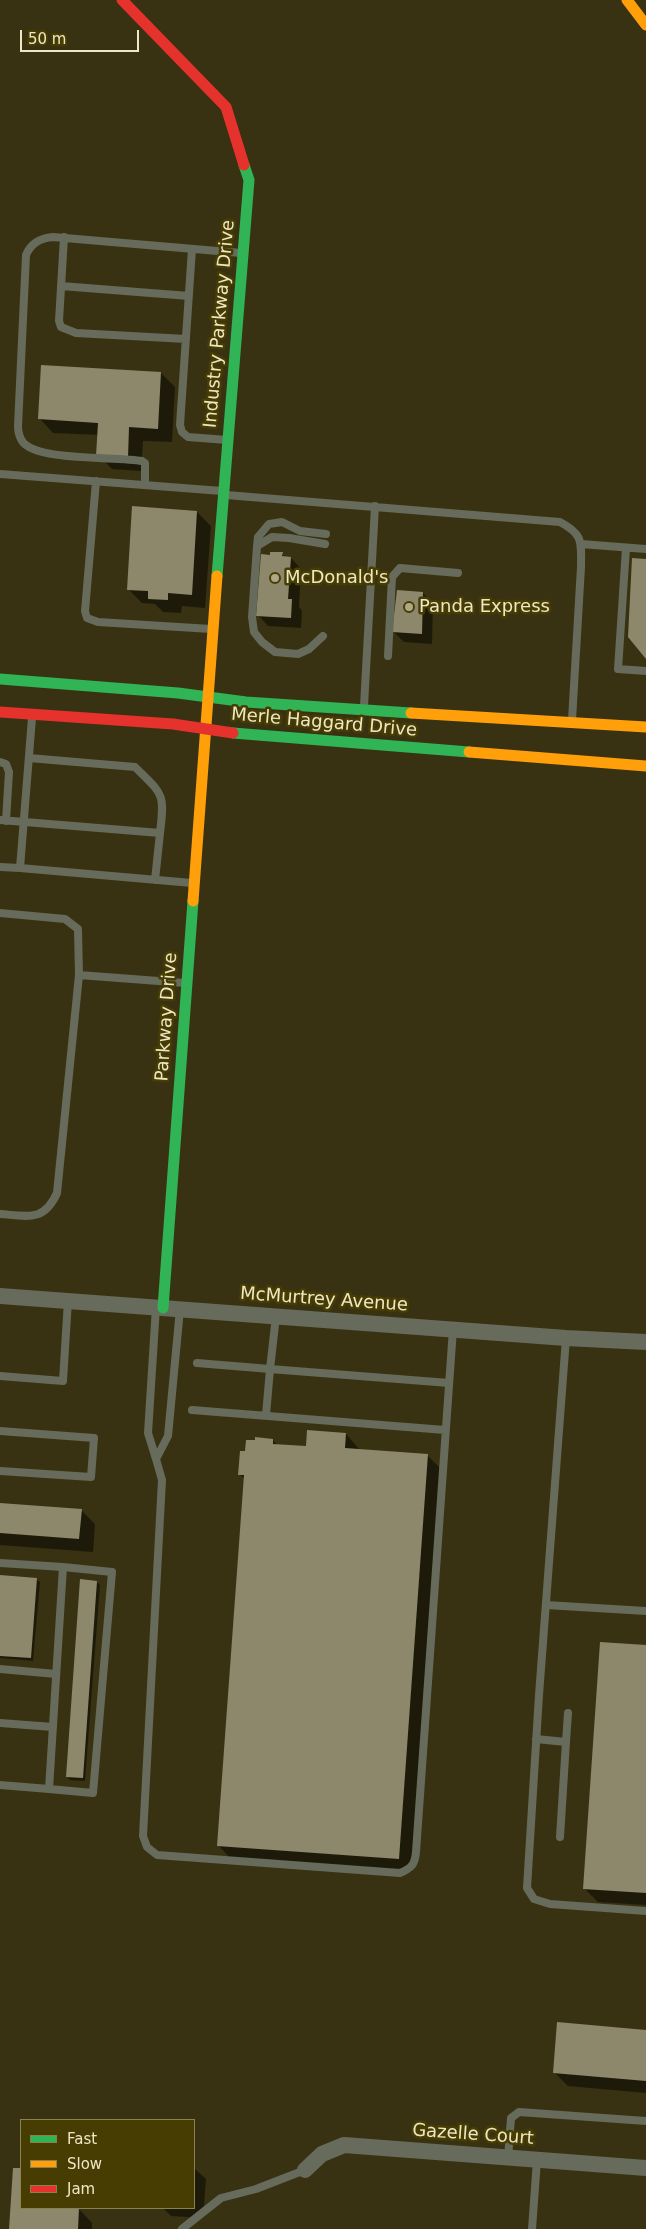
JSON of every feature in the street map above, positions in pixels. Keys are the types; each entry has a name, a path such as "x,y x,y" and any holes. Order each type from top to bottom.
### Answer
{"main road":[{"name":"Industry Parkway Drive","path":"122,0 226,106 249,180 205,730"},
{"path":"628,0 646,25"},
{"path":"637,0 646,10"},
{"name":"Merle Haggard Drive","path":"0,679 208,696 246,702 572,724 646,727"},
{"name":"Merle Haggard Drive","path":"0,712 173,724 241,734 646,766"},
{"name":"Parkway Drive","path":"159,1308 187,983 205,730"}],"street":[{"name":"McMurtrey Avenue","path":"0,1296 566,1338 646,1342"},
{"name":"Gazelle Court","path":"305,2170 322,2154 344,2145 646,2168"}],"lane":[{"path":"145,485 145,464 142,461 84,458 55,454 26,446 19,433 26,255 28,249 36,242 45,238 64,237 243,253"},
{"path":"64,237 59,321 61,327 68,331 186,339"},
{"path":"192,249 180,425 182,432 188,437 228,440"},
{"path":"61,286 189,296"},
{"path":"0,474 560,522 575,530 581,544 572,724"},
{"path":"96,481 85,611 87,618 98,622 213,629"},
{"path":"364,710 375,506"},
{"path":"323,636 309,649 298,654 275,652 262,642 254,632 252,617 258,537 269,524 282,522 300,531 326,534"},
{"path":"257,546 272,538 289,538 325,544"},
{"path":"581,544 646,549"},
{"path":"626,548 618,669 646,671"},
{"path":"388,656 392,577 400,568 458,573"},
{"path":"20,868 32,715"},
{"path":"29,758 135,766 161,795 163,804 155,880"},
{"path":"0,762 6,764 9,772 3,820 160,833"},
{"path":"0,866 194,884"},
{"path":"0,913 64,918 78,929 79,975 57,1193 51,1206 42,1213 31,1216 0,1214"},
{"path":"79,975 187,983"},
{"path":"0,1376 63,1381 68,1300"},
{"path":"159,1308 148,1434 162,1480 143,1836 148,1848 157,1855 400,1873 410,1869 415,1863 453,1329"},
{"path":"156,1459 168,1436 180,1309"},
{"path":"266,1415 276,1316"},
{"path":"566,1338 536,1739 527,1888 534,1899 550,1904 646,1911"},
{"path":"197,1363 449,1383"},
{"path":"192,1410 445,1430"},
{"path":"0,1431 94,1438 92,1477 0,1471"},
{"path":"0,1563 112,1572 93,1793 0,1785"},
{"path":"49,1789 63,1567"},
{"path":"546,1605 646,1611"},
{"path":"0,1669 56,1674"},
{"path":"560,1836 568,1712"},
{"path":"0,1723 53,1727"},
{"path":"536,1739 566,1742"},
{"path":"508,2158 511,2118 519,2112 646,2120"},
{"path":"532,2229 537,2160"},
{"path":"182,2229 221,2198 256,2189 305,2170"}],"building":[{"path":"41,365 161,372 158,429 129,427 128,458 96,456 98,423 38,419"},
{"path":"132,506 197,511 192,595 168,593 168,600 148,599 148,591 127,590"},
{"name":"McDonald's","path":"270,552 283,552 282,556 291,557 288,599 292,599 291,618 256,616 261,554 270,555"},
{"path":"632,558 646,559 646,659 628,637"},
{"name":"Panda Express","path":"397,590 423,592 422,634 392,632"},
{"path":"307,1430 346,1433 345,1448 428,1454 399,1859 217,1846 244,1475 238,1475 240,1451 245,1451 246,1440 255,1440 255,1437 273,1439 273,1444 306,1446"},
{"path":"0,1503 82,1509 79,1539 0,1533"},
{"path":"0,1575 37,1578 31,1658 0,1656"},
{"path":"80,1579 97,1581 83,1778 66,1777"},
{"path":"600,1642 646,1645 646,1893 583,1889"},
{"path":"557,2022 646,2030 646,2081 553,2073"},
{"path":"13,2168 20,2168 20,2209 79,2209 78,2229 9,2229"}],"traffic: fast":[{"path":"217,576 249,180 244,165"},
{"path":"0,679 178,693 246,702 411,713"},
{"path":"233,733 469,752"},
{"path":"163,1308 193,901"}],"traffic: slow":[{"path":"627,0 646,25"},
{"path":"193,901 217,576"},
{"path":"411,713 646,727"},
{"path":"469,752 646,766"}],"traffic: jam":[{"path":"122,0 226,107 244,165"},
{"path":"0,712 173,724 233,733"}],"place":[{"name":"McDonald's","path":"275,578"},
{"name":"Panda Express","path":"409,607"}]}
